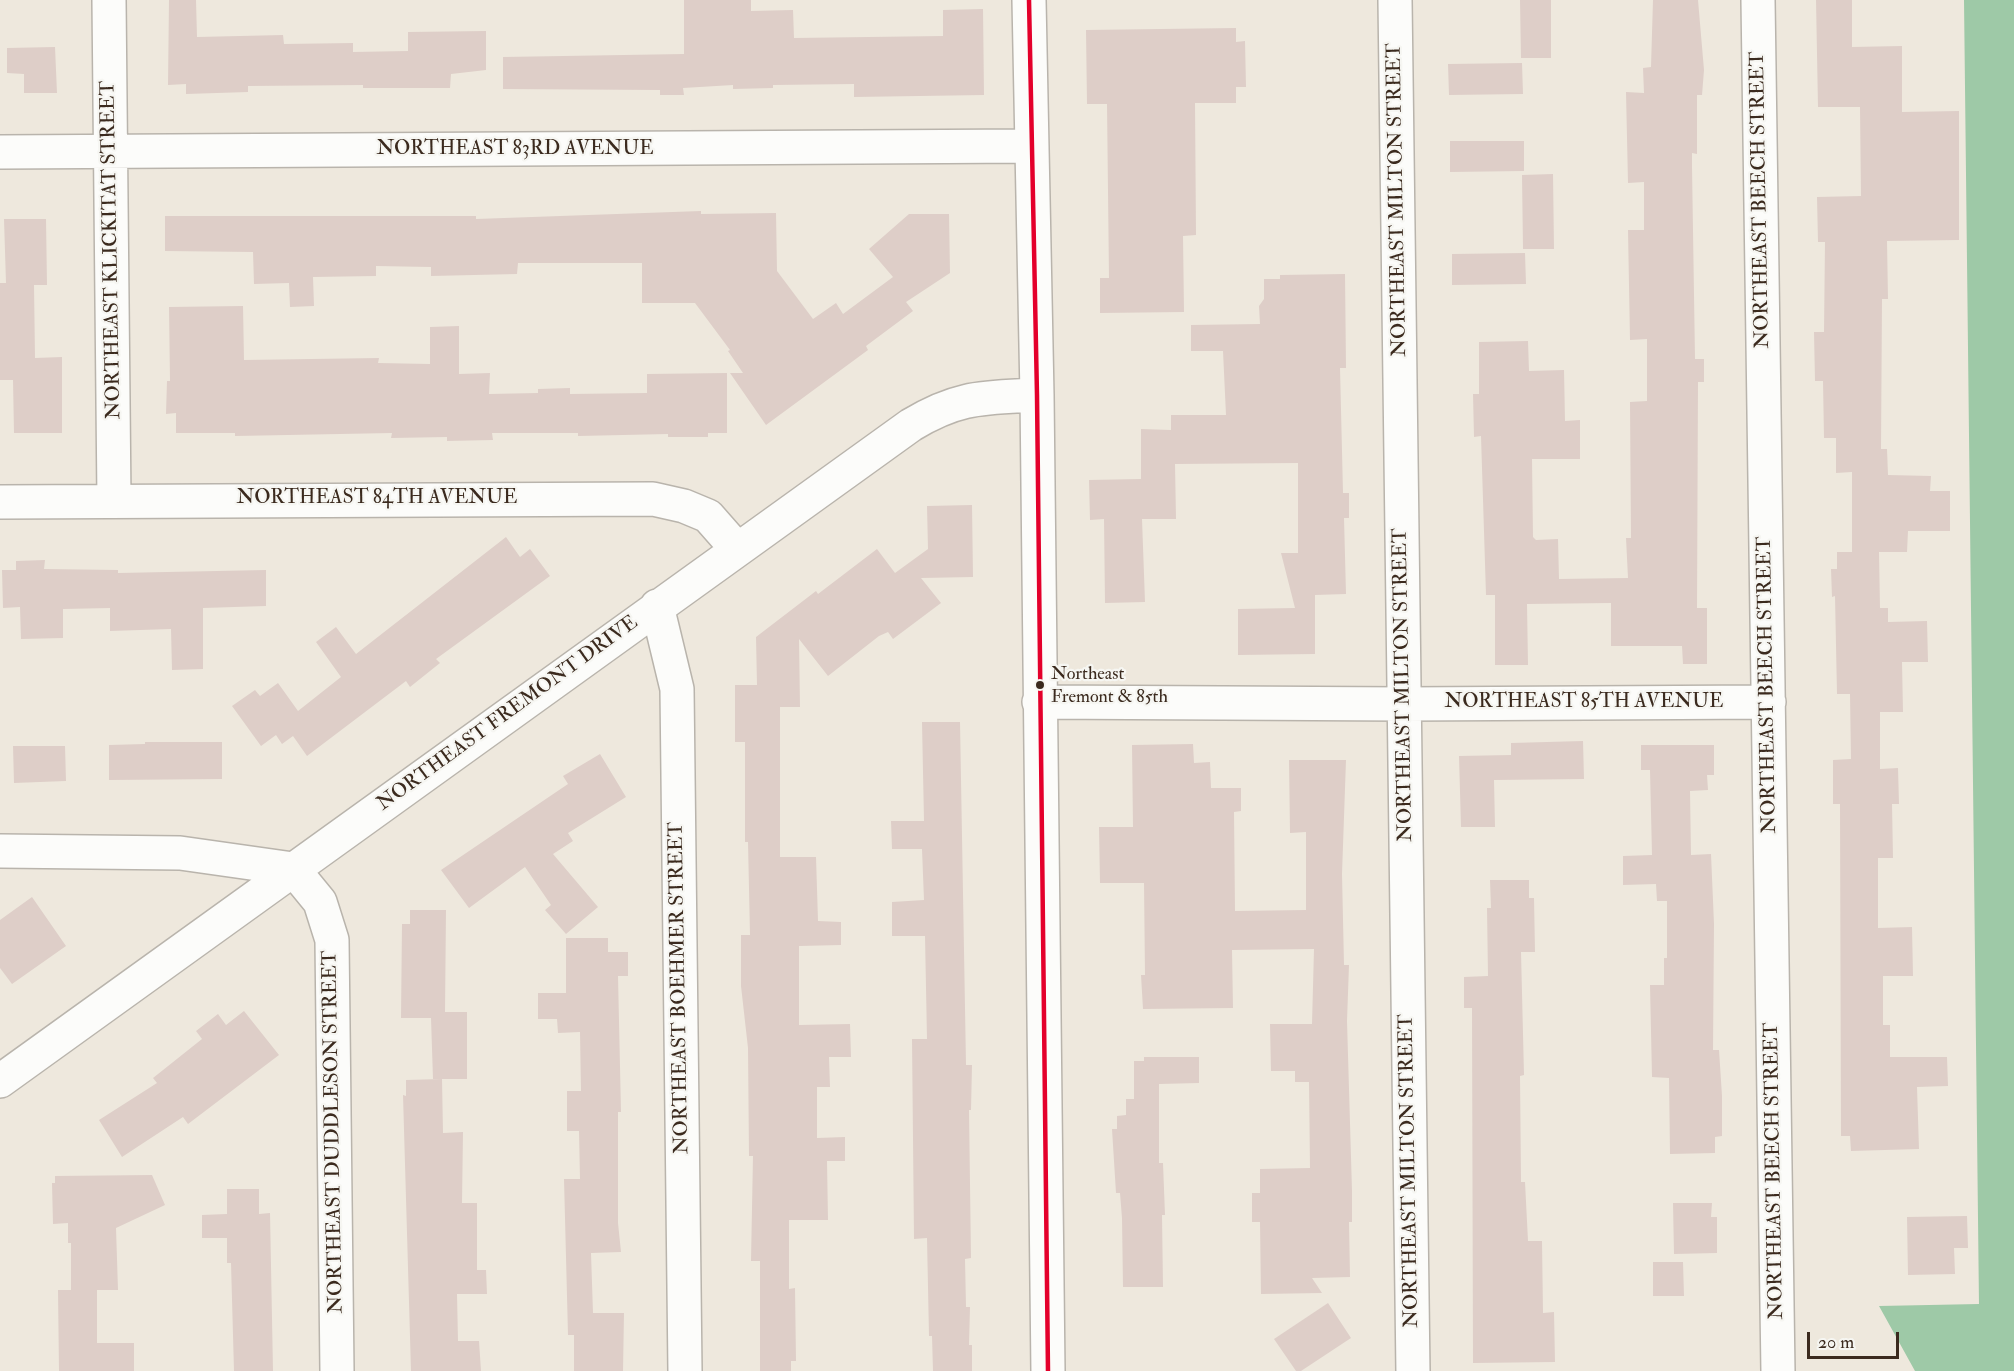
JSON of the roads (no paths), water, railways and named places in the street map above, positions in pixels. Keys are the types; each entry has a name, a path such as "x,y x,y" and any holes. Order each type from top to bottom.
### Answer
{"street":[{"name":"NORTHEAST KLICKITAT STREET","path":"109,0 114,501"},
{"path":"1029,0 1030,146 1037,395 1048,1371"},
{"name":"NORTHEAST MILTON STREET","path":"1395,0 1413,1371"},
{"name":"NORTHEAST BEECH STREET","path":"1758,0 1778,1371"},
{"name":"NORTHEAST 83RD AVENUE","path":"0,152 1030,146"},
{"name":"NORTHEAST FREMONT DRIVE","path":"0,1081 657,606 933,412 954,403 975,399 1037,395"},
{"name":"NORTHEAST 84TH AVENUE","path":"0,502 653,499 684,506 708,516 737,549"},
{"name":"NORTHEAST BOEHMER STREET","path":"657,606 676,689 686,1371"},
{"name":"NORTHEAST 85TH AVENUE","path":"1039,702 1405,704 1769,702"},
{"path":"0,851 170,852 293,869"},
{"name":"NORTHEAST DUDDLESON STREET","path":"293,869 320,902 332,940 337,1371"}],"place":[{"name":"Northeast Fremont & 85th","path":"1040,685"}]}
